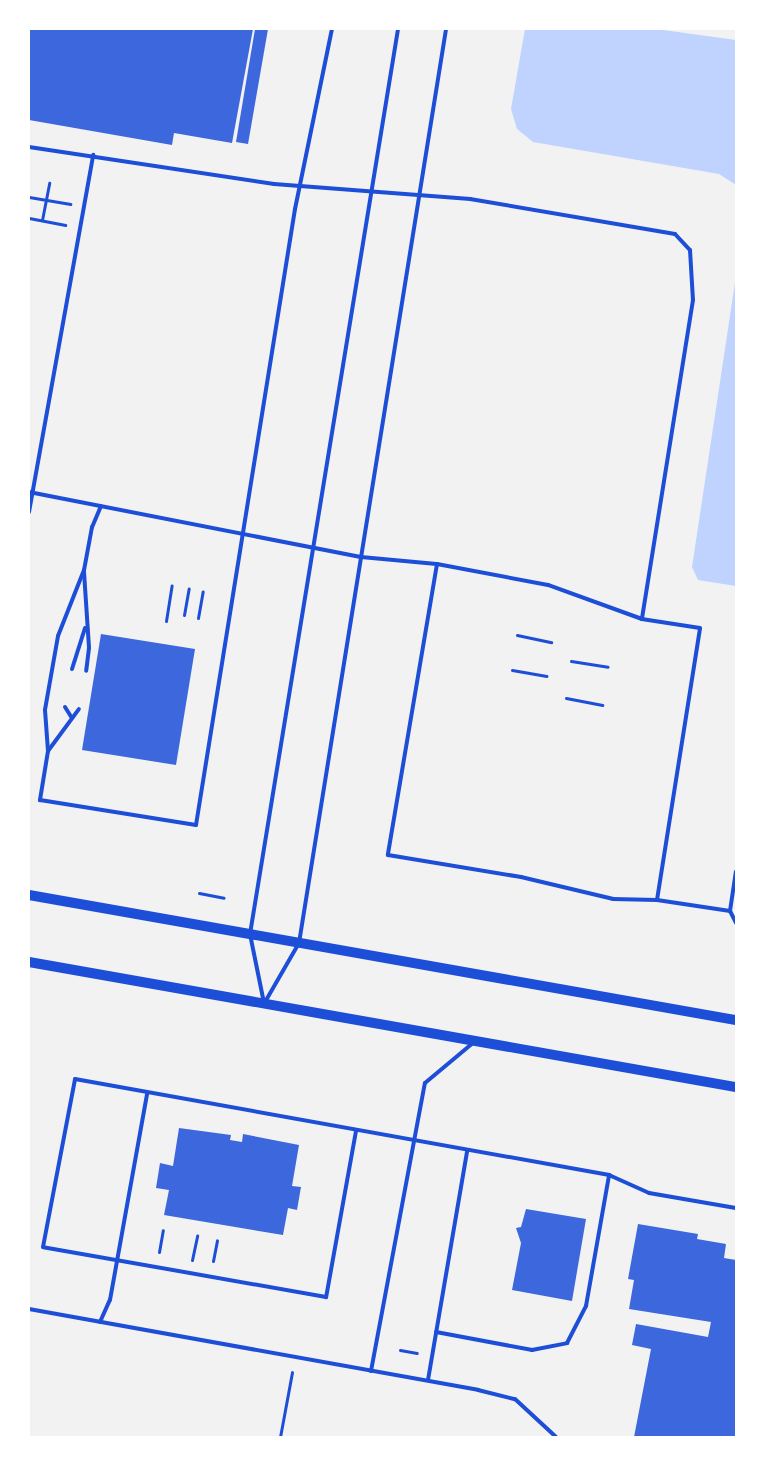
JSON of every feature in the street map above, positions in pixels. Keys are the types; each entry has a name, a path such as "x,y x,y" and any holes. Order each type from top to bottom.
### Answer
{"main road":[{"path":"29,895 736,1020"},
{"path":"29,962 736,1087"}],"lane":[{"path":"101,506 92,527 84,570 58,636 46,710 48,751 40,800 196,825 242,533 300,186 332,29"},
{"path":"264,1004 250,934 398,29"},
{"path":"264,1004 299,943 446,29"},
{"path":"29,147 300,186 372,189 470,198 675,234 690,250 693,300 642,619"},
{"path":"29,512 30,492 93,155"},
{"path":"30,492 361,557 437,564 571,591 642,619 700,628 657,900"},
{"path":"437,564 388,855 522,877 613,899 657,900 730,911"},
{"path":"84,570 85,628 89,648 86,671"},
{"path":"72,669 85,628"},
{"path":"66,707 72,718"},
{"path":"48,751 79,709"},
{"path":"736,871 730,911 736,923"},
{"path":"371,1371 412,1141 425,1083 475,1041"},
{"path":"356,1131 326,1297 44,1247 75,1079 147,1094 609,1175 649,1193 736,1208"},
{"path":"100,1322 117,1260 147,1094"},
{"path":"428,1380 468,1151"},
{"path":"436,1332 532,1350 567,1343 586,1306 609,1175"},
{"path":"29,1309 428,1380 515,1399 556,1437"}],"path":[{"path":"42,220 49,184"},
{"path":"29,197 69,204"},
{"path":"29,218 65,225"},
{"path":"166,621 172,585"},
{"path":"184,615 189,588"},
{"path":"198,618 203,591"},
{"path":"517,635 551,642"},
{"path":"572,661 608,667"},
{"path":"512,670 546,676"},
{"path":"566,698 602,705"},
{"path":"199,893 224,898"},
{"path":"159,1252 163,1230"},
{"path":"193,1258 197,1236"},
{"path":"213,1262 217,1240"},
{"path":"400,1350 417,1353"},
{"path":"280,1437 292,1371"}],"water":[{"path":"525,29 656,29 736,40 736,185 719,174 533,142 517,129 511,109"},
{"path":"736,276 736,586 698,580 692,567"}],"building":[{"path":"29,29 253,29 232,143 174,133 172,145 29,120"},
{"path":"255,29 268,29 248,144 236,142"},
{"path":"101,634 195,649 176,765 82,750"},
{"path":"179,1128 231,1135 230,1140 242,1142 243,1134 299,1145 292,1186 301,1187 297,1210 288,1208 283,1235 164,1215 169,1190 156,1188 160,1163 173,1166"},
{"path":"526,1209 586,1219 572,1301 512,1290 521,1243 516,1228 521,1227"},
{"path":"638,1224 698,1234 697,1239 726,1244 724,1258 736,1260 736,1437 634,1437 651,1349 632,1345 636,1324 708,1337 711,1322 629,1309 634,1280 628,1279"}]}
